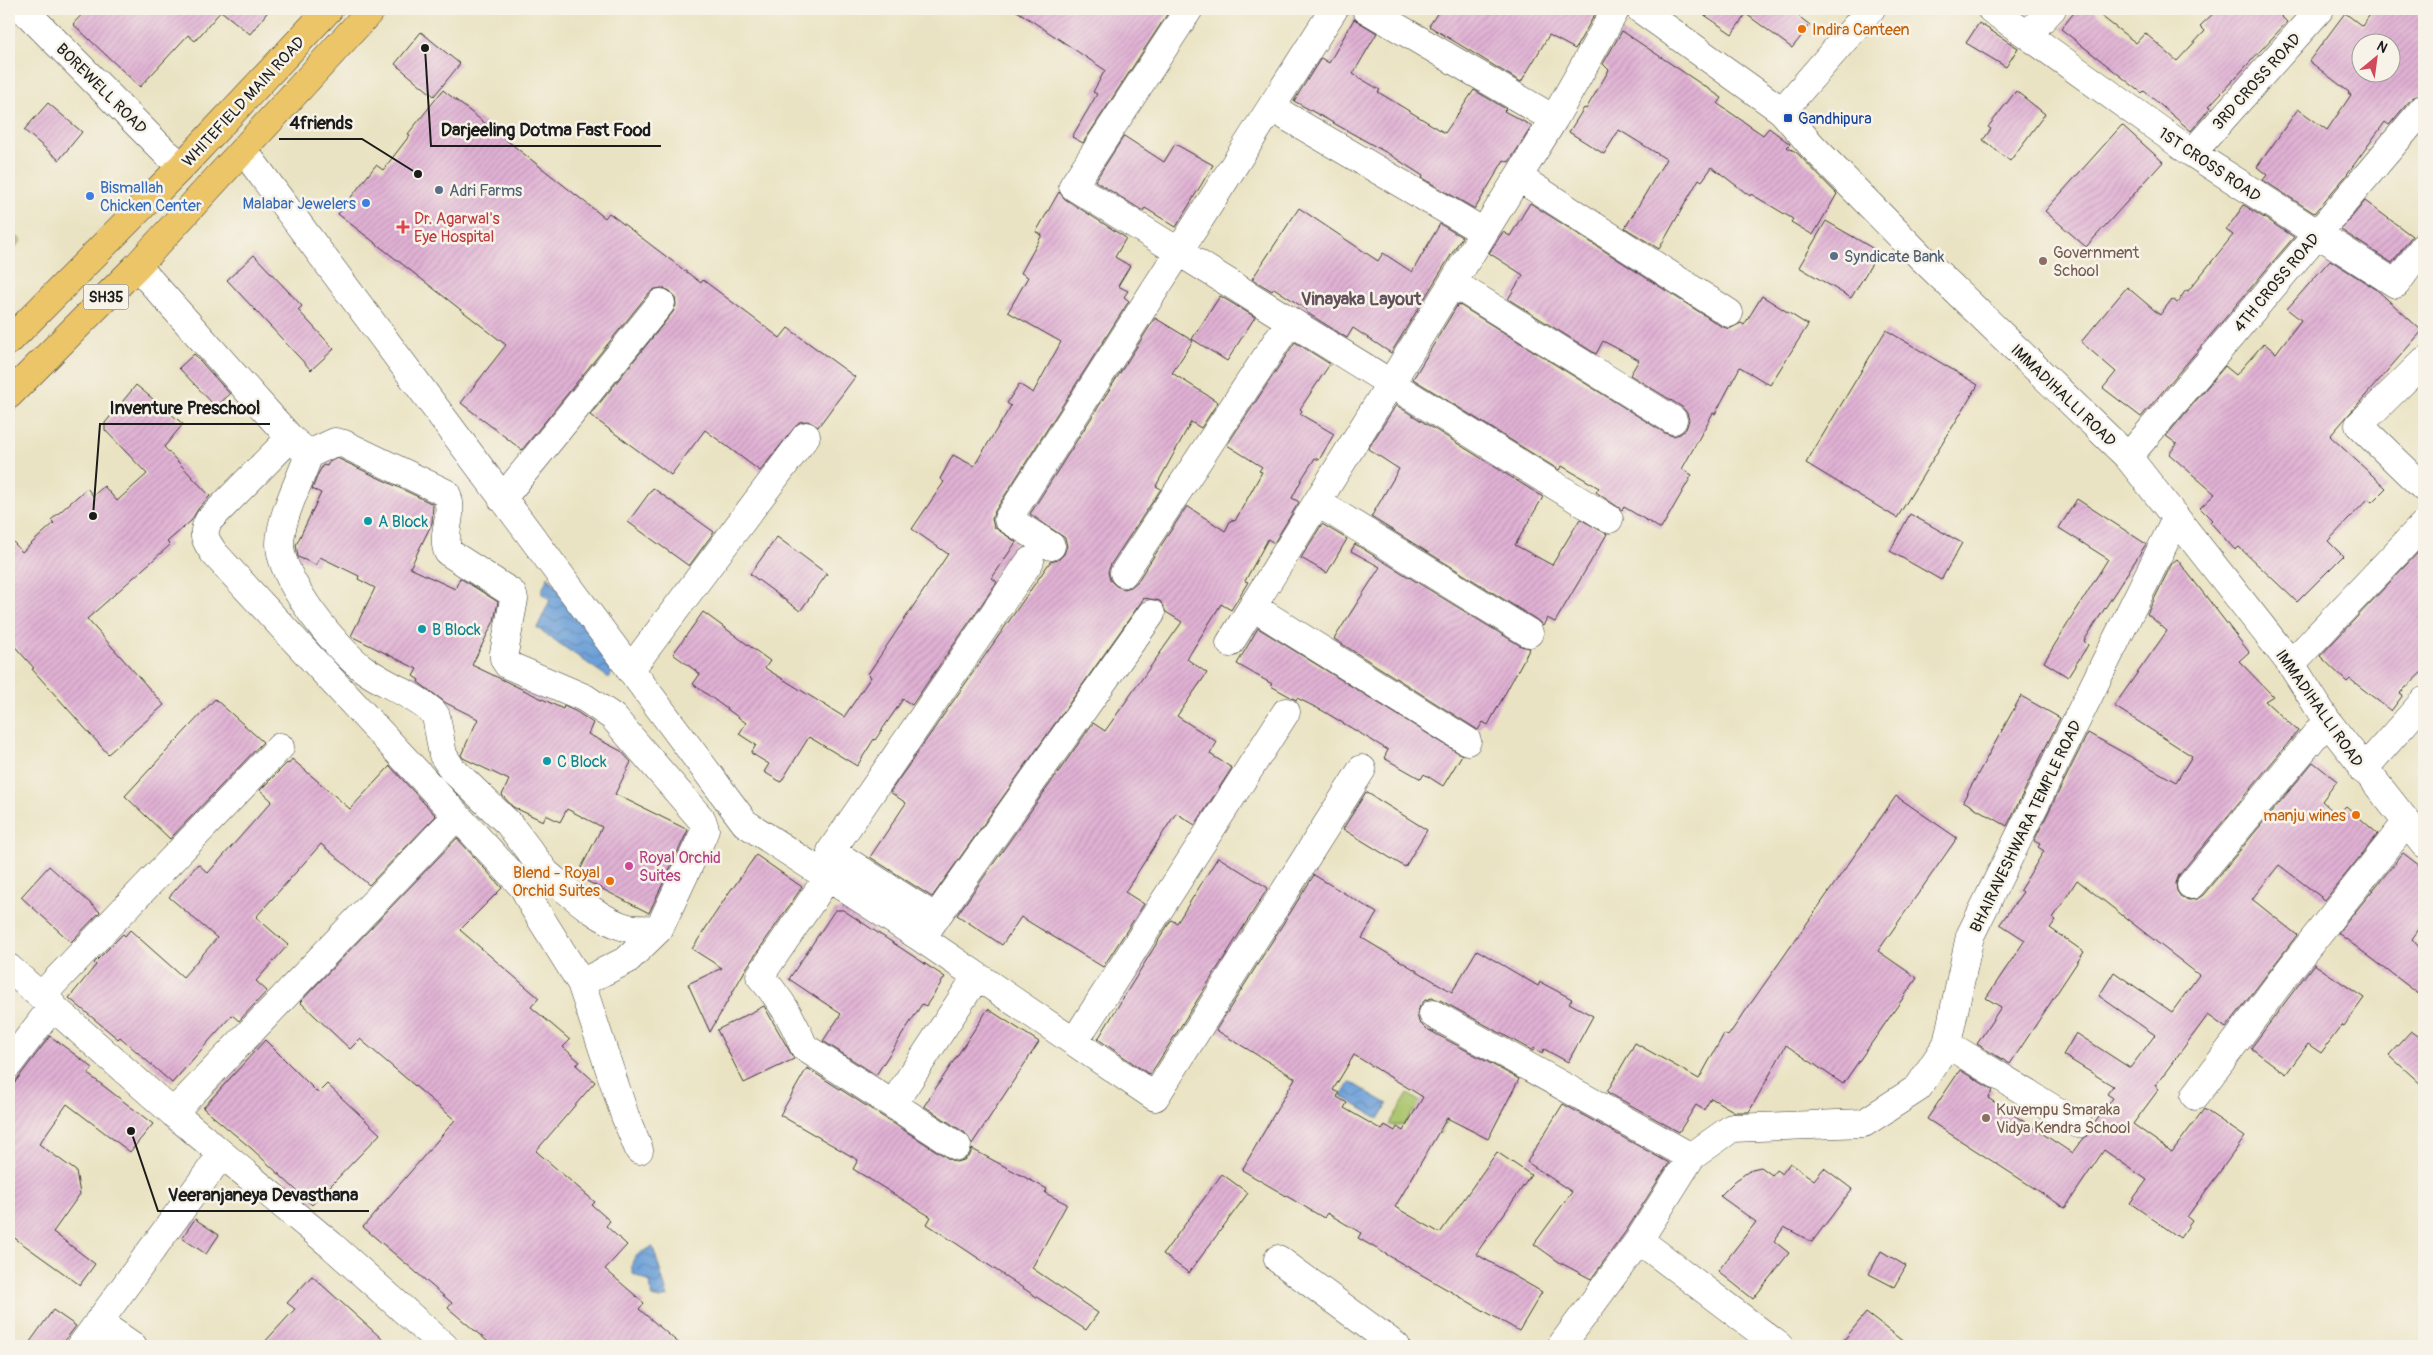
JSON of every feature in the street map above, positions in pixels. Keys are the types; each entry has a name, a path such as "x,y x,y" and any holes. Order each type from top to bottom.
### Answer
{"main road":[{"name":"WHITEFIELD MAIN ROAD","path":"9,341 182,166 329,9"},
{"name":"WHITEFIELD MAIN ROAD","path":"9,395 137,266 244,152 372,9"}],"street":[{"name":"BOREWELL ROAD","path":"23,9 165,152 182,166"},
{"path":"1189,9 1073,186 1610,519"},
{"path":"1334,9 1008,519 1040,553 831,851 929,928 977,976 1155,1097 1362,769"},
{"path":"1366,9 1554,119"},
{"path":"1230,643 1554,119 1616,9"},
{"path":"1782,111 1870,9"},
{"name":"1ST CROSS ROAD","path":"1991,9 2192,153 2316,235 2396,284 2424,246"},
{"path":"2028,34 2052,9"},
{"name":"3RD CROSS ROAD","path":"2192,153 2320,9"},
{"name":"IMMADIHALLI ROAD","path":"1651,12 1782,111 1812,146 1915,251 2128,457 2291,664 2327,721 2363,770 2424,844"},
{"path":"1272,108 1484,232"},
{"name":"4TH CROSS ROAD","path":"2128,457 2424,108"},
{"path":"244,152 745,823 828,876 929,928"},
{"path":"1518,177 1729,313"},
{"path":"137,266 300,446"},
{"path":"1453,283 1673,420"},
{"path":"502,499 661,304"},
{"path":"1124,573 1290,321"},
{"path":"2424,361 2359,425 2424,488"},
{"path":"630,670 806,436"},
{"path":"580,983 627,960 659,929 703,835 705,829 702,820 607,713 585,698 508,665 504,659 504,653 514,599 512,593 448,552 446,546 450,514 446,493 344,444 335,442 300,446 209,520 204,529 204,539 214,553 524,888 580,983 625,1116 640,1150"},
{"path":"300,446 290,504 280,542 282,561 289,576 332,640 349,658 433,712 436,716 444,755 452,769 509,824 546,872 574,897 619,924 635,929 659,929"},
{"path":"1317,502 1529,633"},
{"name":"BHAIRAVESHWARA TEMPLE ROAD","path":"1561,1346 1639,1240 1692,1157 1732,1128 1864,1123 1918,1088 1947,1044 1970,936 2176,519"},
{"path":"2291,664 2424,524"},
{"path":"1253,607 1467,741"},
{"path":"929,928 1151,614"},
{"path":"2363,770 2424,701"},
{"path":"1074,1042 1286,712"},
{"path":"2191,885 2327,721"},
{"path":"9,1064 47,1001 280,747"},
{"path":"2195,1096 2290,969 2407,822"},
{"path":"173,1113 446,827"},
{"path":"524,888 546,872"},
{"path":"828,876 760,976 786,1007 804,1047 957,1146"},
{"path":"9,968 173,1113 331,1245 444,1346"},
{"path":"893,1104 977,976"},
{"path":"1434,1014 1692,1157"},
{"path":"1947,1044 2078,1124"},
{"path":"81,1346 222,1154"},
{"path":"1639,1240 1779,1346"},
{"path":"1278,1259 1396,1346"},
{"path":"98,1322 133,1346"}],"green space":[{"path":"9,233 22,240 9,254"},
{"path":"1408,1094 1448,1120 1440,1134 1425,1125 1427,1121 1413,1111 1404,1125 1389,1125"}],"water":[{"path":"548,576 616,666 609,678 537,628 550,600 541,593"},
{"path":"1350,1082 1388,1104 1379,1119 1341,1096"},
{"path":"653,1247 668,1297 659,1299 652,1297 650,1282 633,1274 632,1268 633,1260 636,1256"}],"building":[{"path":"87,9 270,9 250,34 221,11 195,41 188,35 140,87 73,24"},
{"path":"1014,9 1159,9 1168,13 1083,143 1072,137 1097,94 1093,92 1105,70"},
{"path":"1440,9 1598,9 1575,49 1549,35 1521,82 1429,26"},
{"path":"1696,9 1789,9 1810,25 1792,48 1746,14 1732,34"},
{"path":"2077,9 2092,9 2136,43 2145,33 2177,61 2205,31 2200,26 2218,9 2274,9 2287,22 2209,106 2211,107 2191,131 2144,91 2142,93 2061,29"},
{"path":"2374,9 2424,9 2424,93 2412,98 2389,125 2385,122 2345,177 2314,213 2263,180 2267,175 2257,167 2298,109 2327,130 2351,95 2309,61 2345,13 2362,26"},
{"path":"1354,19 1377,33 1353,74 1380,90 1378,92 1445,133 1474,90 1506,109 1504,111 1532,126 1509,162 1504,160 1475,209 1422,178 1423,176 1389,154 1294,101 1321,58 1329,63"},
{"path":"1979,23 2018,48 2006,67 1966,43"},
{"path":"1622,31 1722,98 1718,104 1763,135 1769,128 1790,144 1787,147 1796,152 1837,194 1813,235 1791,222 1793,219 1751,194 1750,196 1712,167 1702,181 1699,179 1659,249 1625,228 1666,159 1619,130 1604,154 1569,132 1584,108 1586,109 1609,70 1603,64"},
{"path":"421,32 460,64 434,96 395,64"},
{"path":"443,90 605,218 609,213 701,283 703,280 780,338 788,328 855,377 818,427 808,421 799,422 760,471 705,430 671,475 590,415 673,312 676,305 675,297 670,291 663,288 655,289 649,293 522,450 461,403 506,345 338,214 376,165 383,170 410,135 408,134"},
{"path":"2016,91 2045,114 2010,161 1983,140 1991,129 1988,127"},
{"path":"48,103 82,132 59,160 24,130"},
{"path":"2122,125 2163,162 2086,247 2045,211"},
{"path":"1124,136 1164,162 1175,144 1213,165 1176,227 1145,208 1143,211 1095,181"},
{"path":"1059,192 1065,199 1126,238 1115,257 1130,266 1118,286 1128,291 1124,297 1129,301 995,511 992,519 994,527 1016,542 992,578 997,582 912,705 903,699 857,766 809,737 781,782 764,772 769,764 751,753 756,745 739,734 746,723 693,684 700,674 673,654 703,612 770,661 765,668 844,717 871,677 868,674 948,554 912,529 944,482 940,479 953,455 974,466 1011,406 1007,403 1019,384 1033,393 1061,342 1008,312 1028,277 1021,273 1042,235 1036,232"},
{"path":"2365,201 2412,236 2392,263 2341,230"},
{"path":"1530,203 1721,326 1729,329 1741,323 1744,325 1762,296 1808,325 1770,385 1740,367 1682,469 1692,475 1661,529 1624,507 1622,510 1596,492 1599,488 1562,466 1559,470 1413,379 1458,304 1665,433 1673,436 1680,434 1686,429 1689,420 1687,413 1682,407 1630,375 1639,360 1603,341 1596,354 1508,299 1523,275 1489,253 1503,232 1510,236"},
{"path":"2244,205 2294,237 2141,417 2103,388 2116,372 2081,342 2127,287 2160,315 2172,299 2177,303 2233,235 2226,230"},
{"path":"1299,208 1378,261 1383,253 1412,272 1440,224 1462,237 1391,353 1353,328 1347,338 1306,312 1307,310 1274,288 1272,291 1252,279"},
{"path":"1826,221 1879,252 1851,298 1799,267"},
{"path":"254,255 302,306 298,310 334,349 311,370 227,280"},
{"path":"2330,260 2376,289 2422,331 2330,436 2386,488 2372,502 2368,499 2328,541 2343,556 2297,602 2239,547 2235,550 2210,522 2212,520 2200,508 2215,494 2169,454 2177,444 2166,436 2225,366 2236,375 2264,343 2276,353 2301,320 2287,309"},
{"path":"1220,296 1255,317 1227,361 1192,339"},
{"path":"1155,318 1193,341 1172,373 1218,402 1201,428 1191,422 1156,486 1161,489 1111,564 1108,572 1110,580 1116,586 1124,589 1131,587 1137,582 1187,506 1225,531 1231,520 1235,521 1262,472 1259,471 1262,467 1227,445 1295,342 1330,364 1300,409 1302,411 1300,414 1334,434 1319,460 1315,458 1303,477 1292,498 1299,502 1274,543 1268,539 1245,581 1248,582 1231,610 1221,604 1187,659 1207,673 1177,716 1217,742 1210,754 1232,768 1195,825 1176,813 1125,892 1144,904 1103,967 1021,917 1002,945 957,915 1093,723 1105,731 1182,622 1166,612 1160,601 1144,598 932,897 870,857 906,803 890,792 1050,562 1058,560 1064,554 1067,546 1065,538 1030,514"},
{"path":"1886,330 1978,385 1897,518 1806,463"},
{"path":"194,354 230,394 216,407 179,368"},
{"path":"136,385 183,424 164,447 210,496 198,509 191,521 167,542 170,545 87,619 164,705 108,754 32,669 34,668 9,640 9,537 22,552 54,523 51,520 87,488 93,496 104,486 117,501 147,474 105,430 105,423"},
{"path":"1396,405 1543,497 1515,545 1552,565 1580,519 1607,534 1555,622 1547,618 1543,626 1537,620 1371,517 1399,469 1368,449"},
{"path":"337,458 433,504 432,523 410,568 455,589 460,578 498,602 494,621 472,665 563,709 564,706 577,712 593,723 588,734 621,751 631,762 615,794 688,830 649,913 577,876 602,827 567,809 560,822 546,815 543,821 513,807 502,795 509,780 463,758 461,755 478,719 446,703 418,682 419,680 413,676 417,669 351,636 375,588 358,579 359,576 320,557 316,565 298,557 296,545 321,493 312,489 318,474 323,465 327,466 329,462"},
{"path":"653,488 714,532 689,566 628,522"},
{"path":"2077,499 2146,544 2084,641 2088,645 2068,677 2044,662 2108,559 2059,528"},
{"path":"1910,514 1962,543 1941,580 1890,551"},
{"path":"1322,524 1347,539 1327,573 1301,558"},
{"path":"777,537 827,574 800,611 750,574"},
{"path":"1355,544 1521,646 1530,648 1488,725 1483,722 1478,730 1334,639 1380,567 1351,551"},
{"path":"2424,546 2424,670 2400,693 2403,695 2391,711 2350,679 2347,682 2320,656"},
{"path":"2177,559 2249,652 2239,661 2273,696 2265,701 2298,731 2179,875 2176,883 2177,891 2181,897 2189,900 2197,899 2203,895 2313,762 2337,781 2322,801 2337,815 2346,806 2378,834 2325,900 2279,865 2252,899 2297,935 2226,1028 2208,1015 2155,1086 2159,1089 2133,1124 2172,1152 2204,1109 2245,1137 2187,1217 2192,1221 2180,1238 2130,1203 2147,1180 2104,1150 2065,1208 1927,1119 1960,1070 1993,1090 1988,1098 2072,1153 2083,1138 2091,1133 2094,1124 2113,1098 2107,1094 2113,1086 2063,1055 2076,1033 2130,1068 2155,1035 2099,996 2114,972 2172,1012 2199,975 2077,880 2053,918 2056,920 2050,928 2084,952 2010,1064 1977,1044 2001,1007 1986,998 2025,940 2000,924 2023,892 2020,890 2044,851 2038,847 2040,844 2034,841 2088,733 2176,782 2192,756 2114,706 2167,631 2147,614 2172,563"},
{"path":"1258,628 1462,755 1443,786 1424,774 1421,779 1384,758 1388,750 1323,711 1297,698 1296,700 1271,686 1272,684 1237,664"},
{"path":"2021,696 2060,718 2007,826 1963,801"},
{"path":"215,699 263,742 170,839 125,796"},
{"path":"292,759 350,809 390,766 436,816 369,885 321,844 256,917 288,945 256,981 267,991 239,1021 232,1015 172,1083 120,1037 118,1039 69,998 96,965 94,963 123,934 125,936 130,930 183,977 217,938 169,897 198,864 208,873 272,801 260,790 287,763 289,764"},
{"path":"1366,792 1427,830 1405,867 1343,829"},
{"path":"1896,796 1957,838 1878,951 1917,978 1843,1084 1786,1045 1749,1112 1735,1112 1711,1098 1704,1110 1696,1105 1679,1132 1607,1092 1635,1043 1699,1079 1724,1034 1728,1036"},
{"path":"457,838 502,888 460,930 539,998 531,1007 570,1040 563,1047 580,1062 576,1065 595,1082 536,1151 595,1202 592,1205 610,1221 606,1226 627,1245 605,1269 644,1303 639,1309 682,1346 493,1346 448,1308 452,1303 363,1227 455,1120 360,1039 350,1049 300,1002"},
{"path":"2403,853 2424,869 2424,922 2412,939 2424,953 2424,998 2338,933"},
{"path":"756,855 802,887 747,967 710,1032 688,984 722,968 692,949"},
{"path":"1218,857 1268,888 1150,1075 1098,1039 1171,920 1177,923"},
{"path":"49,866 100,912 71,942 21,897"},
{"path":"1314,875 1377,913 1362,938 1452,992 1477,950 1538,986 1540,982 1572,999 1569,1003 1593,1016 1568,1062 1544,1049 1542,1053 1534,1048 1533,1051 1440,1000 1432,998 1425,1000 1417,1014 1419,1022 1425,1028 1519,1079 1488,1139 1447,1118 1395,1207 1440,1233 1497,1152 1531,1175 1476,1254 1542,1292 1519,1331 1358,1238 1361,1233 1327,1213 1324,1218 1242,1170 1295,1078 1216,1030","holes":["1354,1055 1423,1097 1403,1131 1397,1127 1395,1131 1385,1125 1382,1130 1344,1108 1347,1103 1337,1097 1339,1093 1333,1090"]},
{"path":"835,910 843,910 945,977 926,1006 922,1004 876,1075 823,1041 841,1014 789,979"},
{"path":"2314,964 2364,998 2321,1053 2308,1044 2286,1074 2251,1048"},
{"path":"764,1006 794,1059 744,1083 717,1030"},
{"path":"988,1009 1039,1042 972,1144 965,1133 924,1106"},
{"path":"2411,1031 2424,1040 2424,1087 2389,1055"},
{"path":"50,1036 93,1068 88,1074 153,1124 130,1152 67,1104 39,1144 76,1171 80,1194 53,1232 95,1264 80,1285 9,1234 9,1090"},
{"path":"265,1040 318,1093 327,1084 380,1134 312,1205 252,1149 203,1108"},
{"path":"807,1068 949,1159 956,1162 964,1160 970,1155 972,1149 1047,1189 1045,1193 1067,1204 1032,1268 1098,1313 1086,1330 927,1224 931,1217 853,1169 858,1160 780,1115"},
{"path":"1563,1104 1669,1163 1626,1231 1591,1279 1559,1262 1534,1244 1572,1192 1527,1162"},
{"path":"1790,1163 1814,1180 1824,1168 1852,1189 1812,1242 1784,1227 1774,1241 1789,1253 1753,1299 1718,1271 1756,1222 1720,1196 1735,1181 1752,1169 1761,1167 1772,1175 1776,1170 1782,1174"},
{"path":"1222,1174 1248,1193 1189,1273 1163,1254"},
{"path":"195,1219 219,1235 206,1254 182,1238"},
{"path":"1881,1251 1906,1266 1894,1287 1869,1274"},
{"path":"312,1276 390,1346 261,1346 295,1309 287,1303"},
{"path":"53,1310 76,1326 61,1346 27,1346"},
{"path":"1866,1313 1909,1346 1839,1346"}],"place":[{"name":"Indira Canteen","path":"1802,29"},
{"name":"Darjeeling Dotma Fast Food","path":"425,48"},
{"name":"Gandhipura","path":"1788,118"},
{"name":"4friends","path":"418,174"},
{"name":"Adri Farms","path":"439,190"},
{"name":"Bismallah Chicken Center","path":"90,196"},
{"name":"Malabar Jewelers","path":"366,203"},
{"name":"Dr. Agarwal's Eye Hospital","path":"403,227"},
{"name":"Syndicate Bank","path":"1834,256"},
{"name":"Government School","path":"2043,261"},
{"name":"Inventure Preschool","path":"93,516"},
{"name":"A Block","path":"368,521"},
{"name":"B Block","path":"422,629"},
{"name":"C Block","path":"547,761"},
{"name":"manju wines","path":"2356,815"},
{"name":"Royal Orchid Suites","path":"629,866"},
{"name":"Blend - Royal Orchid Suites","path":"610,881"},
{"name":"Kuvempu Smaraka Vidya Kendra School","path":"1986,1118"},
{"name":"Veeranjaneya Devasthana","path":"131,1131"}],"district":[{"name":"Vinayaka Layout","path":"1361,299"}]}
